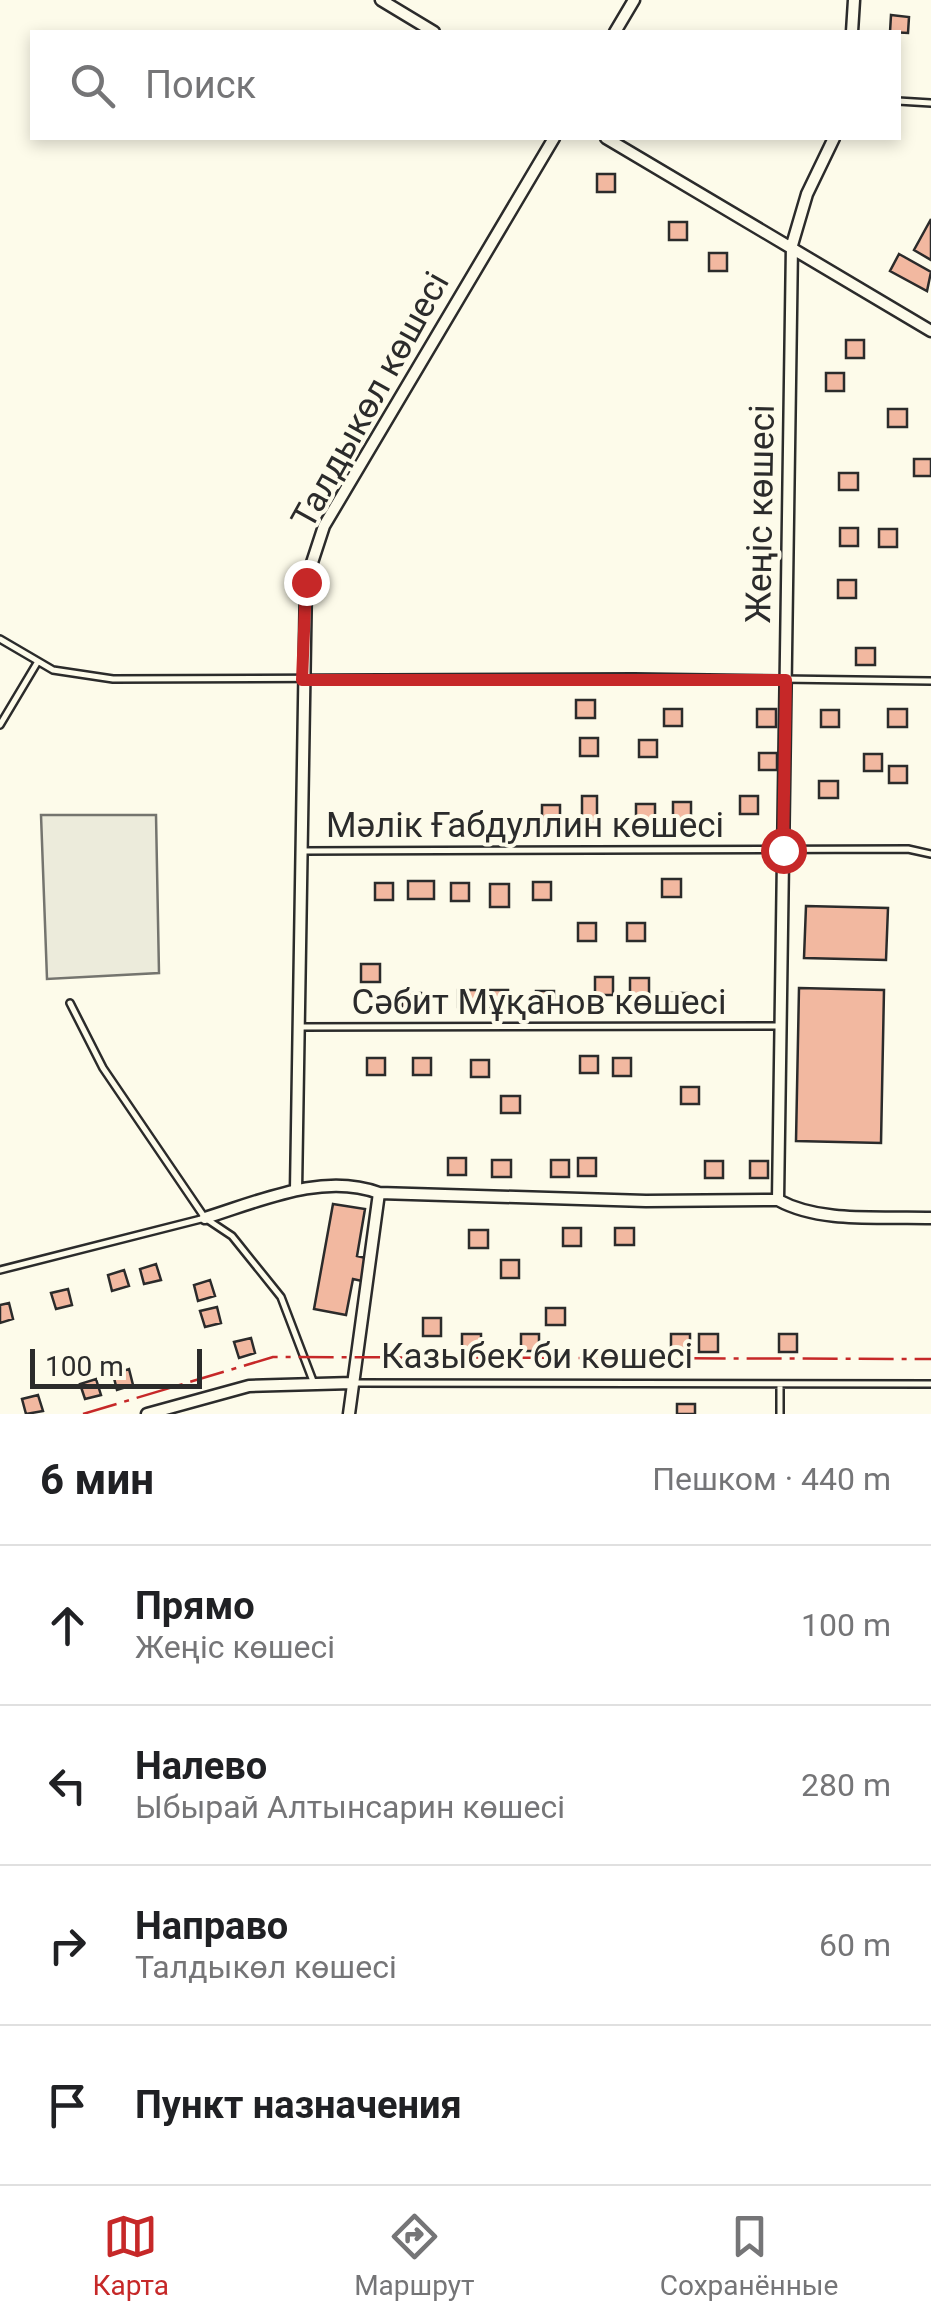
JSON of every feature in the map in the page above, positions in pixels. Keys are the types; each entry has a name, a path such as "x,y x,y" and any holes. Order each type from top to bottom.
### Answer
{"street":[{"path":"381,0 431,30"},
{"path":"617,30 634,0"},
{"path":"852,30 854,0"},
{"name":"Талдыкөл көшесі","path":"296,1190 306,582 324,526 553,140"},
{"path":"609,140 792,245 931,332"},
{"name":"Жеңіс көшесі","path":"778,1200 792,245 807,194 833,140"},
{"path":"205,1218 296,1190 354,1183 379,1193 646,1202 778,1200 796,1210 820,1214 931,1218"},
{"path":"349,1414 379,1193"},
{"name":"Казыбек би көшесі","path":"147,1414 249,1386 312,1381 352,1383"}],"lane":[{"path":"901,100 931,103"},
{"path":"0,638 53,670 113,680 931,682"},
{"path":"0,725 38,662"},
{"name":"Мәлік Ғабдуллин көшесі","path":"300,851 908,849 931,854"},
{"path":"70,1003 103,1068 205,1218 232,1236 280,1297 312,1381"},
{"name":"Сәбит Мұқанов көшесі","path":"297,1027 780,1026"},
{"path":"0,1270 205,1218"},
{"name":"Казыбек би көшесі","path":"352,1383 931,1384"},
{"path":"780,1384 780,1414"}],"shaded area":[{"path":"41,815 156,815 159,973 47,979"}],"building":[{"path":"891,15 909,17 908,33 890,30"},
{"path":"597,174 615,174 615,192 597,192"},
{"path":"931,219 931,260 914,250"},
{"path":"669,222 687,222 687,240 669,240"},
{"path":"709,253 727,253 727,271 709,271"},
{"path":"899,254 931,272 927,291 890,271"},
{"path":"846,340 864,340 864,358 846,358"},
{"path":"826,373 844,373 844,391 826,391"},
{"path":"888,409 907,409 907,427 888,427"},
{"path":"914,459 931,459 931,476 914,476"},
{"path":"839,473 858,473 858,490 839,490"},
{"path":"840,528 858,528 858,546 840,546"},
{"path":"879,529 897,529 897,547 879,547"},
{"path":"838,580 856,580 856,598 838,598"},
{"path":"856,648 875,648 875,665 856,665"},
{"path":"576,700 595,700 595,718 576,718"},
{"path":"664,709 682,709 682,726 664,726"},
{"path":"757,709 776,709 776,727 757,727"},
{"path":"888,709 907,709 907,727 888,727"},
{"path":"821,710 839,710 839,727 821,727"},
{"path":"580,738 598,738 598,756 580,756"},
{"path":"639,740 657,740 657,757 639,757"},
{"path":"759,753 777,753 777,770 759,770"},
{"path":"864,754 882,754 882,771 864,771"},
{"path":"889,766 907,766 907,783 889,783"},
{"path":"819,781 838,781 838,798 819,798"},
{"path":"582,796 597,796 597,823 582,823"},
{"path":"740,796 758,796 758,814 740,814"},
{"path":"673,802 691,802 691,820 673,820"},
{"path":"636,804 655,804 655,822 636,822"},
{"path":"542,805 560,805 560,822 542,822"},
{"path":"662,879 681,879 681,897 662,897"},
{"path":"408,881 434,881 434,899 408,899"},
{"path":"533,882 551,882 551,900 533,900"},
{"path":"375,883 393,883 393,900 375,900"},
{"path":"451,883 469,883 469,901 451,901"},
{"path":"490,884 509,884 509,907 490,907"},
{"path":"806,906 888,908 886,960 804,958"},
{"path":"578,923 596,923 596,941 578,941"},
{"path":"627,923 645,923 645,941 627,941"},
{"path":"361,964 380,964 380,982 361,982"},
{"path":"595,977 613,977 613,995 595,995"},
{"path":"630,978 649,978 649,996 630,996"},
{"path":"799,988 884,990 881,1143 796,1141"},
{"path":"458,990 477,990 477,1007 458,1007"},
{"path":"490,990 508,990 508,1007 490,1007"},
{"path":"536,991 554,991 554,1008 536,1008"},
{"path":"402,993 421,993 421,1010 402,1010"},
{"path":"669,993 687,993 687,1010 669,1010"},
{"path":"580,1056 598,1056 598,1073 580,1073"},
{"path":"367,1058 385,1058 385,1075 367,1075"},
{"path":"413,1058 431,1058 431,1075 413,1075"},
{"path":"613,1058 631,1058 631,1076 613,1076"},
{"path":"471,1060 489,1060 489,1077 471,1077"},
{"path":"681,1087 699,1087 699,1104 681,1104"},
{"path":"501,1096 520,1096 520,1113 501,1113"},
{"path":"448,1158 466,1158 466,1175 448,1175"},
{"path":"578,1158 596,1158 596,1176 578,1176"},
{"path":"492,1160 511,1160 511,1177 492,1177"},
{"path":"551,1160 569,1160 569,1177 551,1177"},
{"path":"705,1161 723,1161 723,1178 705,1178"},
{"path":"750,1161 768,1161 768,1178 750,1178"},
{"path":"333,1204 365,1209 357,1256 366,1258 362,1281 353,1279 346,1315 314,1309"},
{"path":"563,1228 581,1228 581,1246 563,1246"},
{"path":"615,1228 634,1228 634,1245 615,1245"},
{"path":"469,1230 488,1230 488,1248 469,1248"},
{"path":"501,1260 519,1260 519,1278 501,1278"},
{"path":"156,1264 161,1280 144,1284 140,1269"},
{"path":"124,1270 129,1286 112,1291 108,1275"},
{"path":"210,1280 215,1296 198,1301 194,1285"},
{"path":"68,1289 72,1305 56,1309 51,1293"},
{"path":"9,1303 13,1319 0,1323 0,1305"},
{"path":"217,1307 221,1323 205,1327 200,1311"},
{"path":"546,1308 565,1308 565,1325 546,1325"},
{"path":"423,1318 441,1318 441,1336 423,1336"},
{"path":"462,1334 481,1334 481,1351 462,1351"},
{"path":"521,1334 539,1334 539,1351 521,1351"},
{"path":"671,1334 690,1334 690,1351 671,1351"},
{"path":"699,1334 718,1334 718,1352 699,1352"},
{"path":"779,1334 797,1334 797,1352 779,1352"},
{"path":"251,1338 255,1353 239,1358 234,1342"},
{"path":"129,1369 133,1385 117,1390 113,1374"},
{"path":"96,1379 101,1395 85,1399 80,1384"},
{"path":"38,1395 43,1411 26,1414 22,1399"},
{"path":"677,1404 695,1404 695,1414 677,1414"}],"power":[{"path":"83,1414 273,1357 931,1359"}],"route":[{"path":"306,582 302,680 786,680 783,850"}]}
